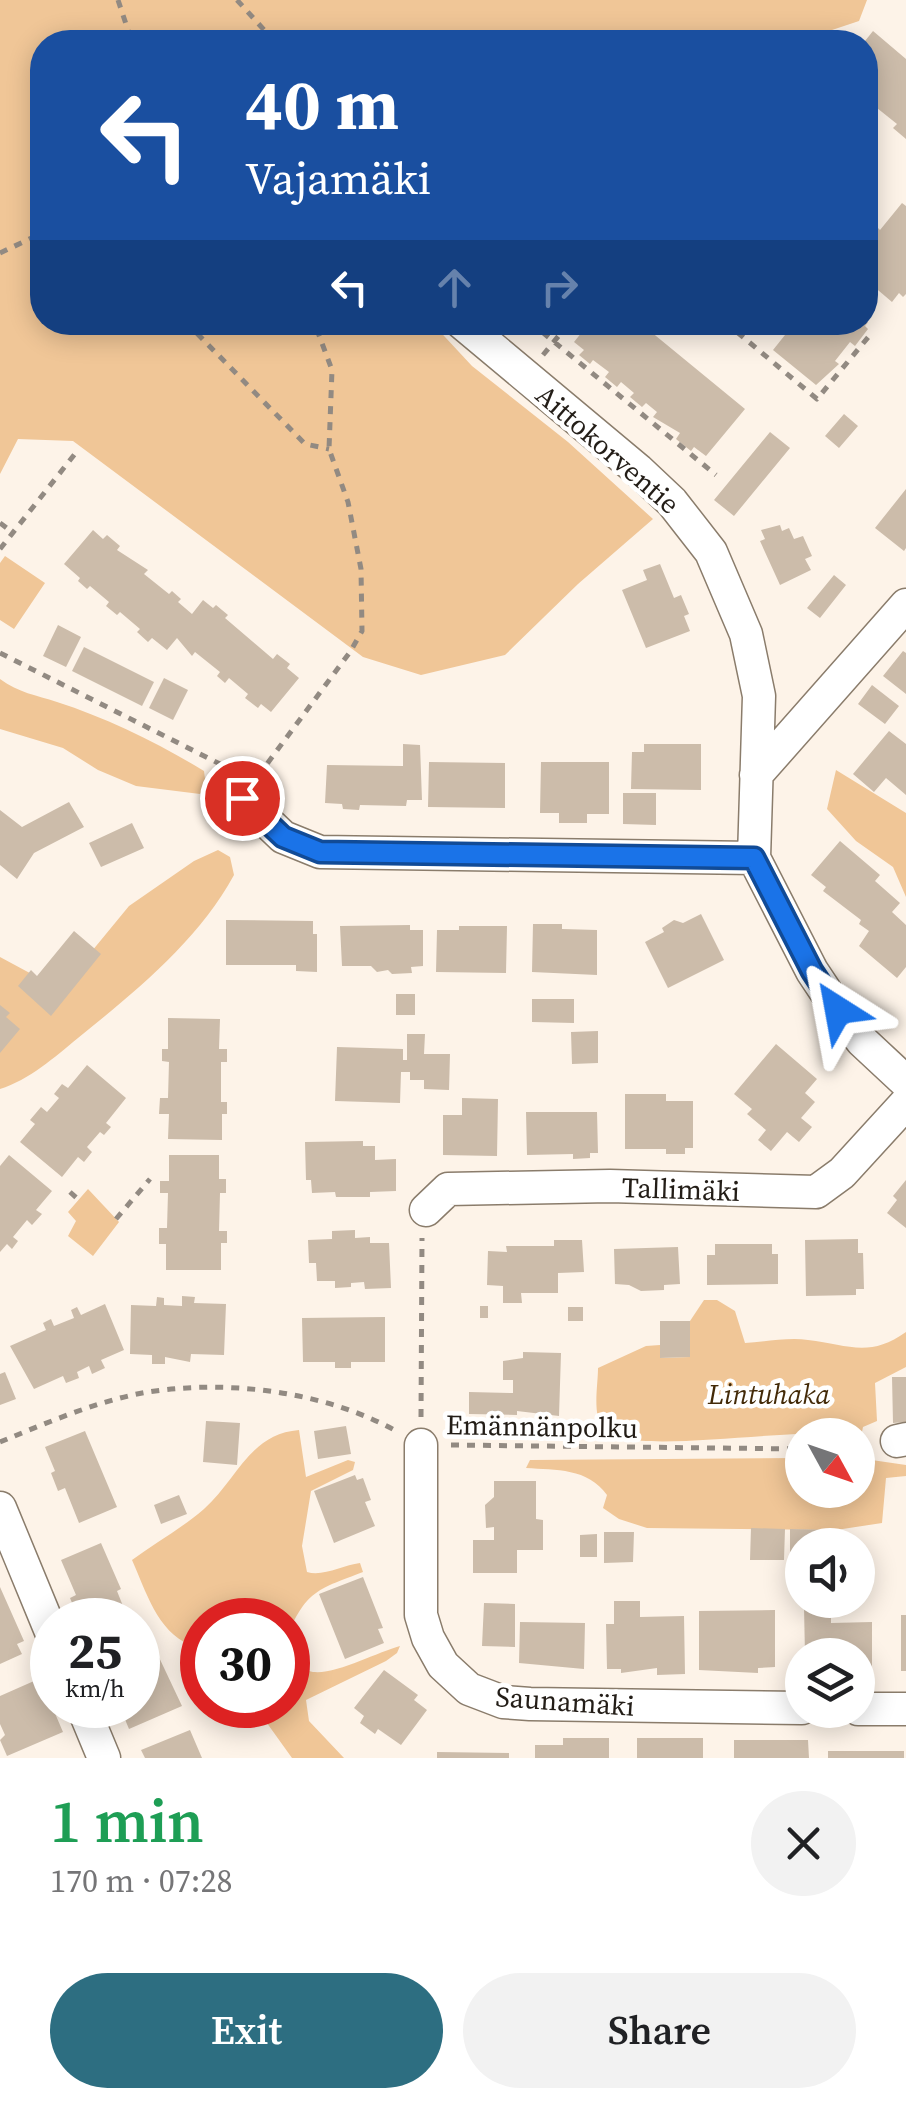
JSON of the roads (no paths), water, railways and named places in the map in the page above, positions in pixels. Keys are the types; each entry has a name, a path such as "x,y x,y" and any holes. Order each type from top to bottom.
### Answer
{"street":[{"name":"Aittokorventie","path":"476,335 672,502 711,552 746,634 759,696 754,858 812,971 862,1041 906,1082"},
{"path":"756,774 906,605"},
{"path":"242,798 283,837 320,852 754,858"},
{"name":"Tallimäki","path":"426,1210 448,1189 610,1186 816,1192 842,1173 906,1102"},
{"name":"Saunamäki","path":"420,1445 421,1615 435,1653 469,1688 504,1702 530,1704 785,1708"},
{"path":"0,1508 37,1598"},
{"path":"875,1708 906,1709"},
{"path":"92,1728 104,1758"}],"park label":[{"name":"Lintuhaka","path":"769,1394"}]}
